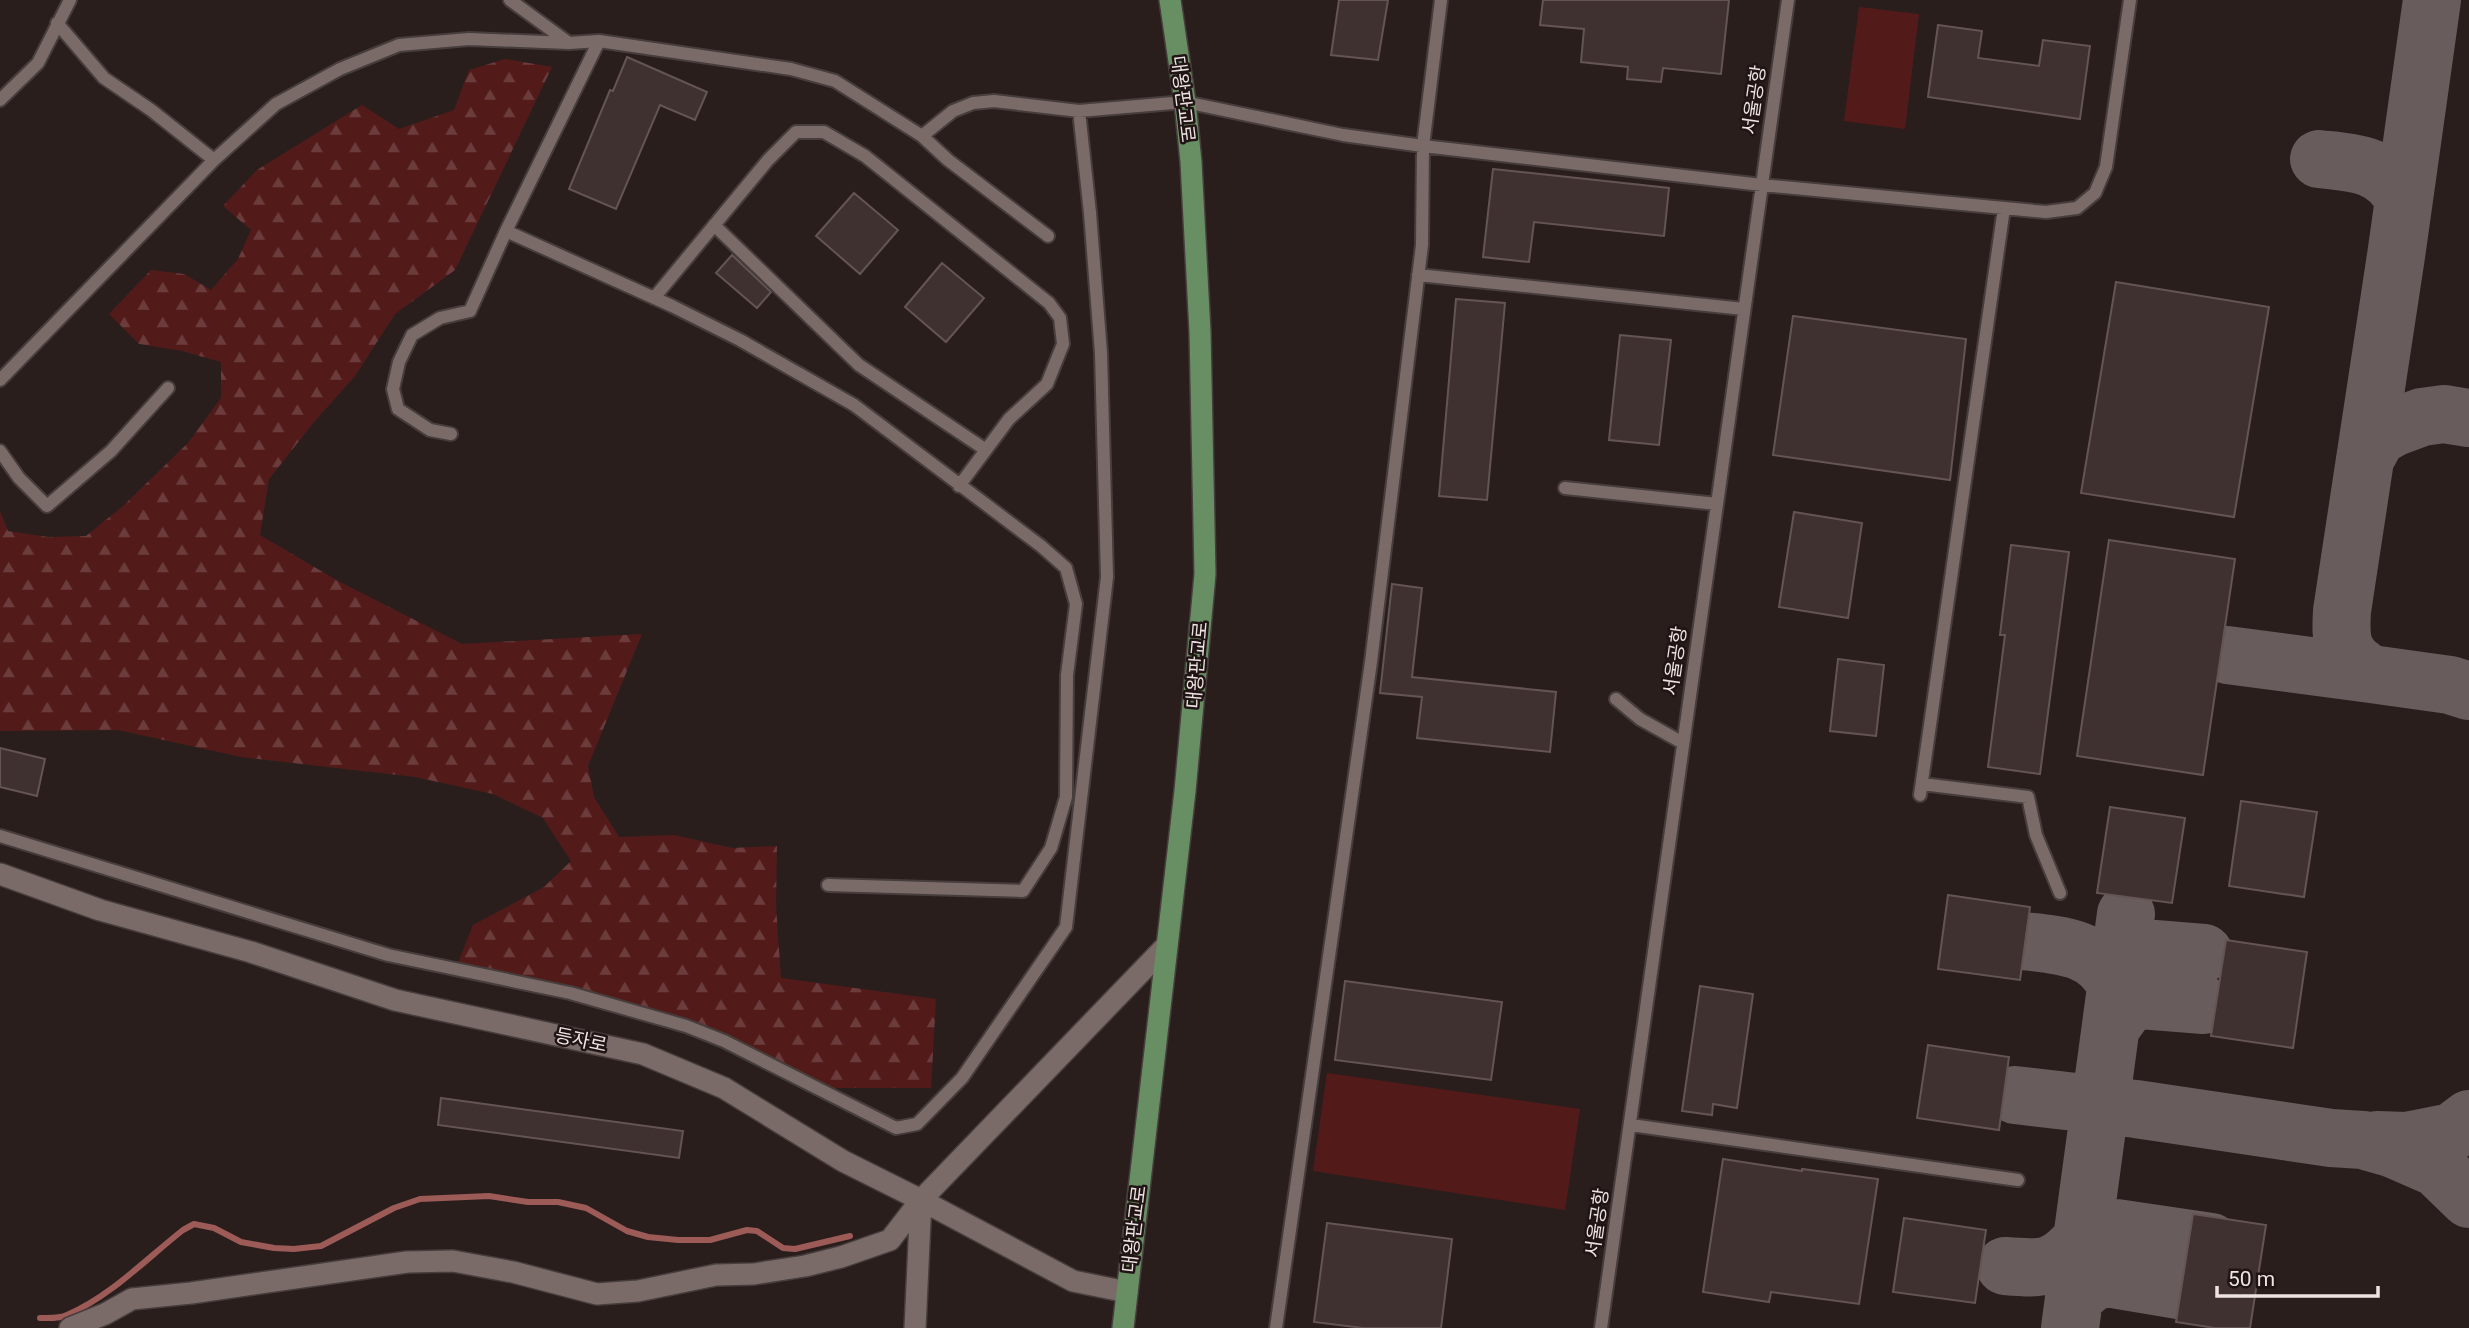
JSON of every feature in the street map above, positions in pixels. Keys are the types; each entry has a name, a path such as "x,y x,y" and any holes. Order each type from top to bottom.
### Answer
{"main road":[{"name":"대왕판교로","path":"1123,1328 1185,791 1205,574 1200,332 1191,162 1170,0"}],"street":[{"name":"등자로","path":"0,874 100,910 251,952 396,1000 643,1054 724,1088 843,1161 1073,1281 1127,1292"},
{"path":"70,1328 105,1314 132,1299 407,1262 453,1261 513,1272 597,1294 638,1291 716,1275 754,1274 829,1260 890,1240 920,1200 1167,945"},
{"path":"915,1328 920,1200"}],"lane":[{"path":"0,100 37,63 70,0"},
{"path":"510,0 569,43"},
{"path":"1276,1328 1371,662 1422,245 1423,146 1441,0"},
{"name":"서울공항","path":"1601,1328 1788,0"},
{"path":"922,136 953,111 973,103 994,101 1079,111 1185,102 1343,135 1423,146 1762,185 2046,212 2077,208 2095,193 2106,167 2130,0"},
{"path":"57,23 104,78 151,110 214,159"},
{"path":"0,380 214,159 276,104 340,69 399,46 468,39 569,43 599,41 791,69 835,81 922,136 1048,236"},
{"path":"451,434 430,430 398,409 393,389 399,362 412,335 440,318 470,311 599,41"},
{"path":"0,836 388,955 570,993 686,1026 724,1041 896,1128 918,1124 962,1078 1066,927 1107,577 1101,353 1079,111"},
{"path":"654,298 768,159 796,132 824,132 865,156 1049,303 1060,318 1063,344 1047,384 1009,419 959,486"},
{"path":"2004,208 1921,790 2028,797 2036,835 2060,893"},
{"path":"714,225 859,365 986,450"},
{"path":"506,231 740,340 854,405 1041,546 1066,568 1076,604 1067,676 1066,797 1051,848 1023,891 828,886"},
{"path":"1418,275 1745,309"},
{"path":"0,451 19,478 47,506 111,451 168,388"},
{"path":"1565,488 1717,504"},
{"path":"1616,699 1640,719 1683,743"},
{"path":"1631,1125 2018,1180"}],"green space":[{"path":"1859,7 1919,14 1905,129 1844,121"},
{"path":"505,59 552,67 455,270 395,314 355,376 269,479 260,535 338,581 462,644 642,634 588,766 594,797 619,837 674,835 732,848 777,846 776,905 781,978 936,999 931,1088 832,1088 741,1044 670,1027 458,963 473,925 544,887 571,861 543,818 493,794 415,777 241,757 118,730 0,731 0,511 8,531 48,537 86,536 123,506 188,443 221,398 221,362 182,351 139,344 109,314 151,270 184,274 211,290 238,259 251,230 223,206 257,170 362,105 399,129 454,110 469,70"},
{"path":"1327,1073 1580,1109 1565,1210 1313,1171"}],"building":[{"path":"1339,0 1388,0 1378,60 1331,55"},
{"path":"1543,0 1729,0 1721,74 1663,68 1661,82 1627,79 1628,67 1581,62 1584,29 1540,25"},
{"path":"1938,25 1982,31 1978,58 2039,66 2043,40 2090,46 2080,119 1928,97"},
{"path":"627,57 707,92 695,120 660,105 616,209 569,189 610,90 613,91"},
{"path":"1493,169 1669,188 1664,236 1534,222 1529,262 1483,257"},
{"path":"854,193 898,230 860,274 816,236"},
{"path":"732,255 771,292 757,308 716,273"},
{"path":"942,263 984,298 946,342 905,307"},
{"path":"2116,282 2269,307 2234,517 2081,493"},
{"path":"1456,299 1505,303 1487,500 1439,496"},
{"path":"1793,316 1966,339 1950,480 1773,455"},
{"path":"1620,335 1671,340 1659,445 1609,440"},
{"path":"1794,512 1862,523 1848,618 1779,607"},
{"path":"2109,540 2235,559 2203,775 2077,756"},
{"path":"2011,545 2069,552 2040,774 1988,767 2005,635 2000,635"},
{"path":"1392,584 1422,588 1412,677 1556,692 1550,752 1417,738 1422,697 1380,693"},
{"path":"1838,659 1884,665 1876,736 1830,731"},
{"path":"0,748 45,759 37,796 0,787"},
{"path":"2241,801 2317,812 2304,897 2229,886"},
{"path":"2110,807 2185,818 2172,903 2097,893"},
{"path":"1948,895 2030,907 2020,980 1938,969"},
{"path":"2226,940 2307,952 2293,1048 2211,1036"},
{"path":"1345,981 1502,1002 1491,1080 1335,1060"},
{"path":"1700,986 1753,994 1737,1108 1713,1104 1712,1115 1682,1111"},
{"path":"1928,1045 2009,1057 1999,1130 1917,1118"},
{"path":"441,1098 683,1131 679,1158 438,1125"},
{"path":"1723,1159 1878,1179 1859,1304 1771,1292 1769,1302 1703,1292"},
{"path":"2193,1214 2266,1225 2250,1328 2215,1328 2176,1322"},
{"path":"1904,1218 1986,1230 1975,1303 1893,1292"},
{"path":"1327,1223 1452,1239 1441,1328 1363,1328 1314,1322"}],"waterway":[{"path":"40,1318 64,1316 98,1298 194,1224 214,1228 241,1242 294,1249 321,1246 394,1208 420,1199 489,1196 528,1202 558,1202 586,1208 627,1231 648,1237 678,1240 710,1240 747,1230 757,1231 783,1248 795,1249 850,1236"}],"taxiway":[{"path":"2371,674 2361,668 2345,648 2342,611 2432,0"},
{"path":"2319,159 2368,167 2387,178 2404,199"},
{"path":"2365,459 2377,437 2395,427 2422,417 2444,414 2469,418"},
{"path":"2227,655 2450,685 2469,691"},
{"path":"2070,1328 2126,914"},
{"path":"2004,939 2054,945 2084,953 2098,961 2117,988"},
{"path":"2120,967 2137,950 2204,953"},
{"path":"2112,1026 2127,1005 2140,1000 2204,1005"},
{"path":"2015,1095 2136,1109 2331,1138 2363,1140 2391,1148 2437,1168 2469,1199"},
{"path":"2377,1140 2407,1141 2452,1132 2469,1119"},
{"path":"2098,1271 2081,1248 2096,1234 2105,1230 2116,1228 2211,1242"},
{"path":"2005,1266 2048,1265 2064,1257 2082,1239"},
{"path":"2074,1297 2091,1283 2106,1278 2207,1295"}]}
